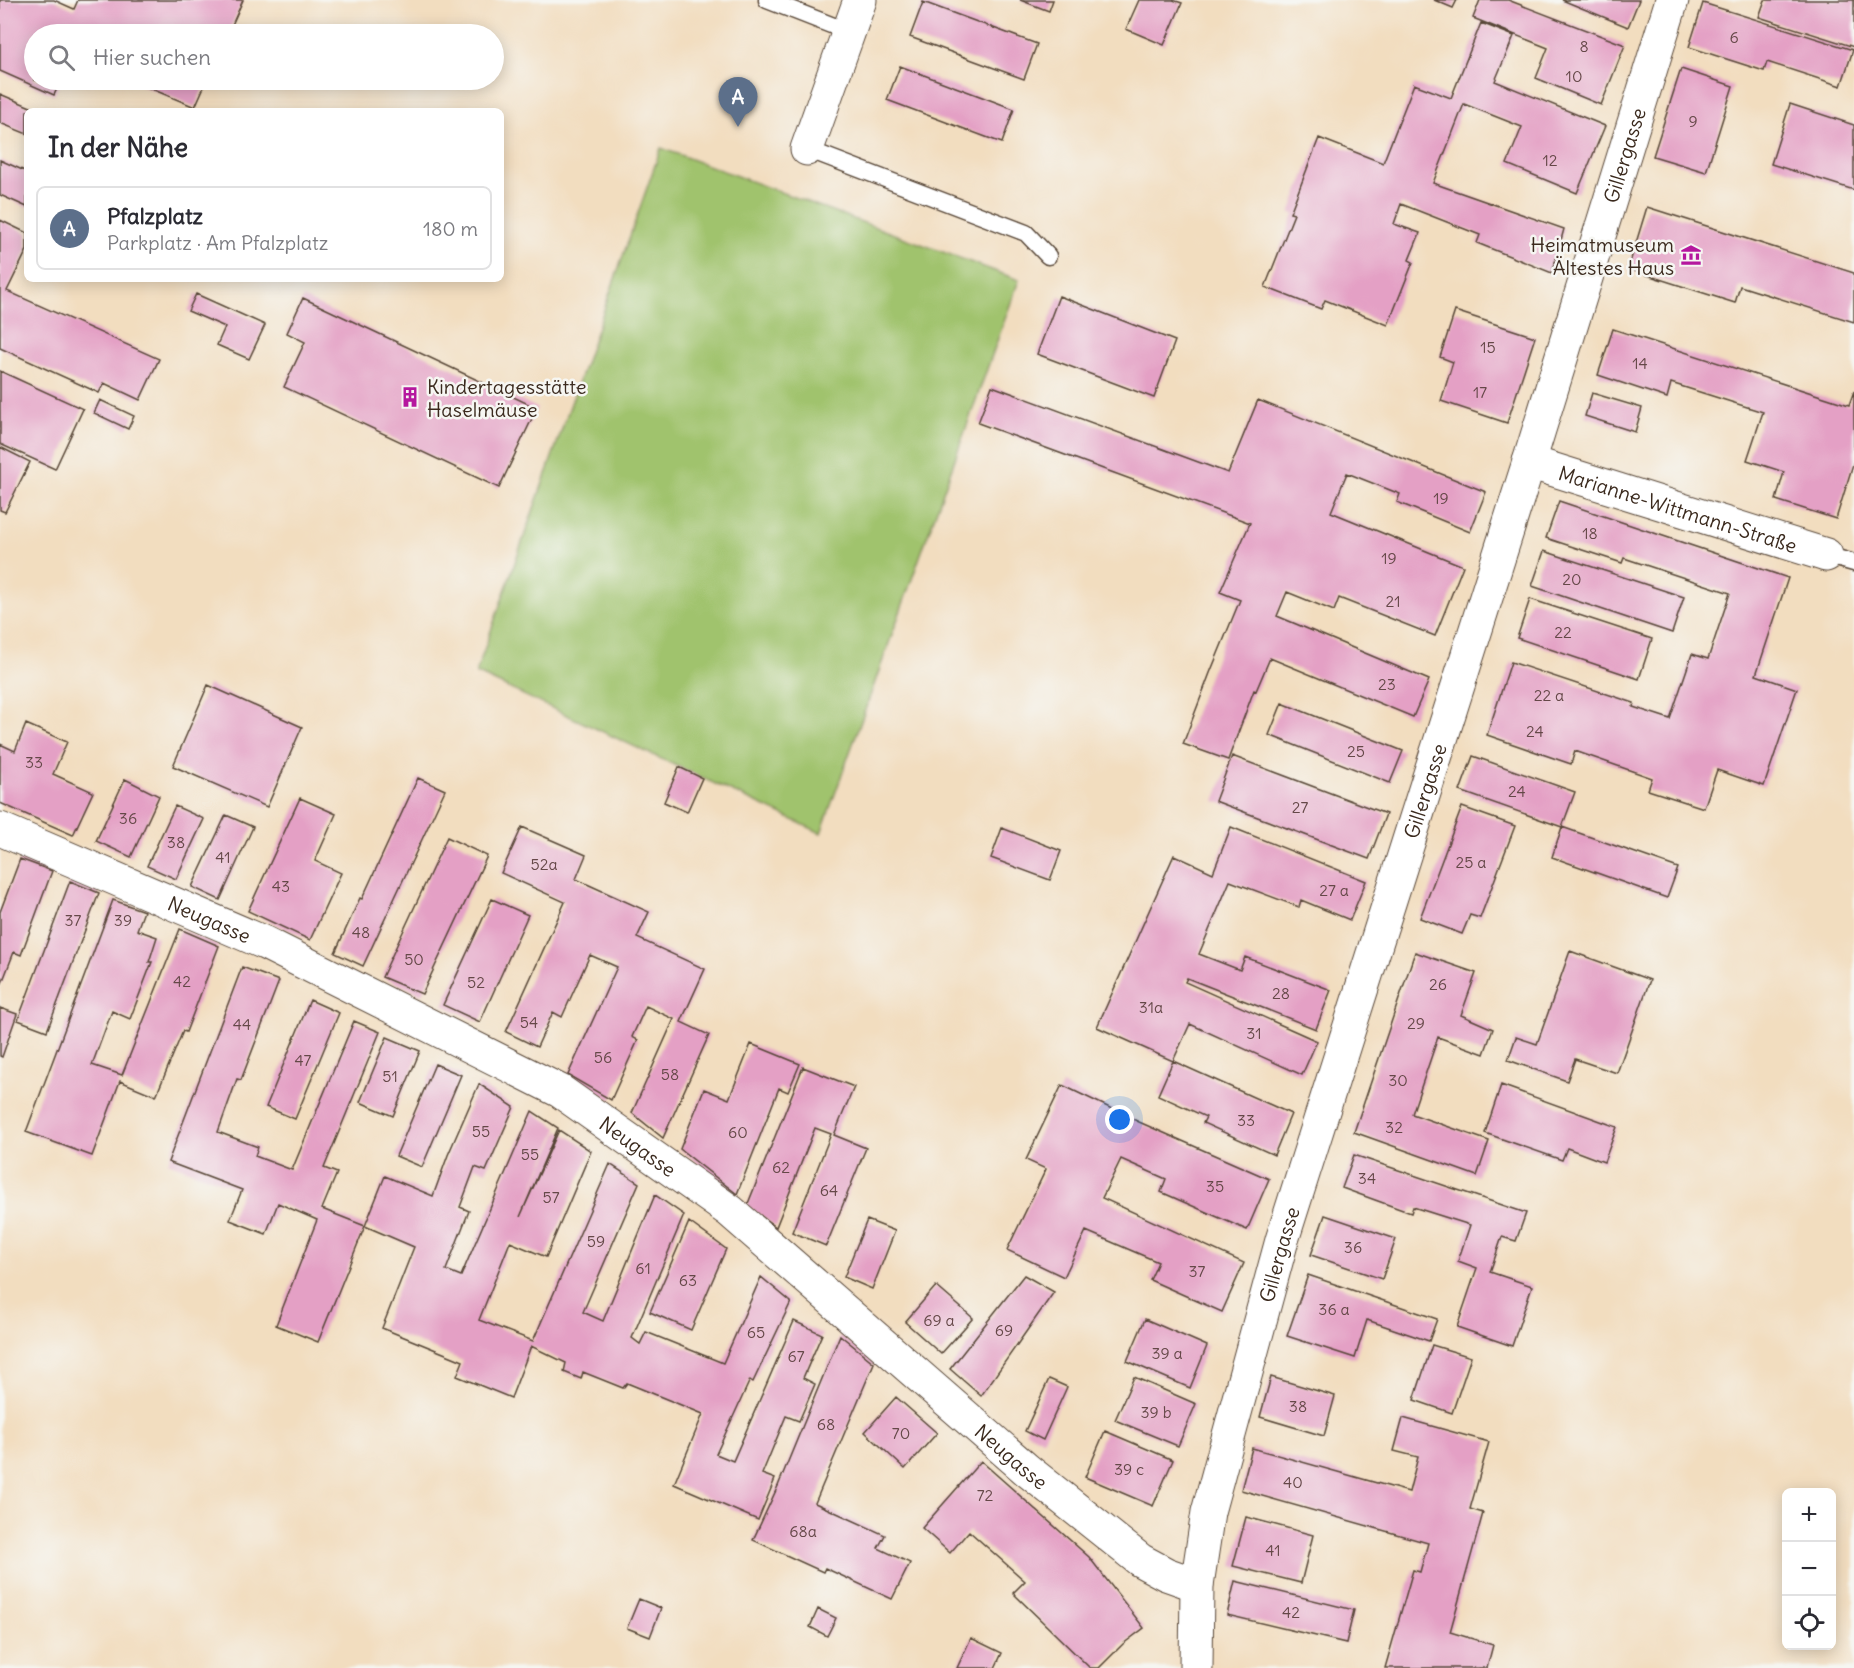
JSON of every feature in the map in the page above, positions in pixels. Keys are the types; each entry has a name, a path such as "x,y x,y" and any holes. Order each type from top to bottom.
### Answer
{"street":[{"path":"807,149 860,0"},
{"name":"Gillergasse","path":"1196,1668 1197,1585 1208,1512 1282,1240 1529,462 1672,0"},
{"name":"Marianne-Wittmann-Straße","path":"1529,462 1840,559"},
{"name":"Neugasse","path":"0,829 265,943 560,1091 730,1211 1027,1470 1140,1560 1166,1574 1197,1585"}],"lane":[{"path":"767,0 849,32"},
{"path":"807,149 1026,233 1048,256"}],"green space":[{"path":"661,148 1019,280 821,833 476,673"}],"building":[{"path":"0,0 54,0 74,9 78,0 243,0 232,24 24,24 24,82 0,71"},
{"path":"1020,0 1053,0 1049,11"},
{"path":"1139,0 1173,0 1182,3 1164,45 1126,29"},
{"path":"1434,0 1457,0 1453,8"},
{"path":"1480,0 1508,0 1625,45 1601,105 1536,78 1548,48 1473,18"},
{"path":"1562,0 1639,0 1628,27"},
{"path":"1765,0 1854,0 1854,47 1759,17"},
{"path":"923,2 1037,44 1024,79 910,37"},
{"path":"1703,3 1853,50 1841,86 1767,62 1764,71 1689,47"},
{"path":"1481,23 1514,36 1495,81 1605,126 1577,193 1507,164 1522,127 1464,104 1433,183 1564,229 1552,273 1477,243 1480,235 1401,204 1394,224 1420,233 1409,260 1413,262 1388,325 1325,300 1321,309 1265,287 1294,214 1290,213 1319,138 1383,163 1414,84 1451,98"},
{"path":"900,66 1014,109 1002,143 887,100"},
{"path":"1681,69 1733,86 1706,172 1653,156"},
{"path":"43,90 56,90 54,95"},
{"path":"154,90 203,90 195,107"},
{"path":"0,94 33,108 24,108 24,133 0,123"},
{"path":"1790,104 1854,125 1854,190 1771,164"},
{"path":"0,160 24,171 24,206 0,195"},
{"path":"1647,207 1854,273 1854,322 1740,286 1735,303 1628,269"},
{"path":"0,220 24,232 24,256 7,291 159,359 140,400 104,383 99,393 0,348"},
{"path":"196,294 265,325 249,359 217,345 225,327 188,311"},
{"path":"1059,296 1175,341 1154,398 1037,354"},
{"name":"Kindertagesstätte Haselmäuse","path":"303,298 537,408 499,488 284,387 305,342 287,333"},
{"path":"1455,311 1535,337 1507,423 1441,401 1453,362 1440,357"},
{"path":"1613,329 1849,405 1854,391 1854,461 1836,519 1776,500 1784,472 1747,460 1763,412 1671,383 1667,398 1598,375"},
{"path":"0,371 83,409 55,469 0,444"},
{"path":"992,386 1228,473 1258,400 1486,492 1470,532 1397,502 1400,494 1347,473 1331,512 1463,566 1435,636 1339,598 1334,611 1287,592 1277,616 1429,680 1413,717 1270,658 1256,691 1254,690 1228,760 1183,744 1240,600 1220,592 1250,523 978,423"},
{"path":"1592,393 1642,408 1635,432 1585,416"},
{"path":"100,400 134,416 128,429 94,413"},
{"path":"0,447 30,462 5,512 0,510"},
{"path":"1559,501 1788,578 1756,675 1797,689 1764,786 1717,770 1704,808 1648,790 1652,778 1575,751 1571,764 1487,735 1511,662 1634,703 1633,707 1670,719 1692,654 1708,659 1730,593 1624,558 1622,563 1546,538"},
{"path":"1544,551 1684,597 1672,633 1532,586"},
{"path":"1530,599 1652,639 1639,679 1517,638"},
{"path":"208,685 302,727 267,807 173,766"},
{"path":"1282,703 1403,751 1390,783 1269,735"},
{"path":"26,724 67,742 53,774 93,792 73,835 0,803 0,744 15,751"},
{"path":"1232,756 1386,814 1369,859 1215,801"},
{"path":"1473,756 1575,792 1562,827 1460,791"},
{"path":"679,767 702,778 687,812 664,802"},
{"path":"418,778 445,790 363,966 335,953"},
{"path":"125,779 159,796 131,857 96,841"},
{"path":"300,798 336,814 315,861 341,873 310,940 248,911"},
{"path":"175,806 204,819 176,879 147,866"},
{"path":"1462,807 1515,826 1480,918 1470,915 1462,934 1420,918"},
{"path":"226,815 253,827 220,900 192,887"},
{"path":"522,827 586,855 576,879 649,912 637,938 705,969 681,1022 709,1035 663,1138 632,1113 674,1019 646,1006 632,1037 638,1040 611,1100 568,1075 617,967 590,955 562,1017 553,1012 537,1047 506,1032 565,902 501,873"},
{"path":"1231,827 1366,881 1350,920 1301,900 1299,907 1230,881 1199,954 1240,970 1245,957 1331,990 1316,1029 1187,978 1185,982 1317,1041 1302,1075 1190,1024 1173,1061 1097,1027 1174,855 1213,873"},
{"path":"1562,827 1678,868 1667,898 1552,857"},
{"path":"1002,828 1061,851 1050,880 991,858"},
{"path":"447,837 487,856 422,994 382,977"},
{"path":"20,859 52,871 21,955 14,952 2,983 0,982 0,912"},
{"path":"70,881 99,893 47,1031 18,1020"},
{"path":"492,899 528,915 480,1022 443,1005"},
{"path":"113,900 144,911 137,930 157,937 149,962 152,962 130,1019 112,1011 92,1065 122,1075 180,929 219,946 186,1032 183,1031 156,1096 120,1081 92,1156 26,1132"},
{"path":"1570,951 1650,980 1617,1073 1575,1059 1567,1081 1508,1060 1516,1037 1537,1044"},
{"path":"1415,952 1476,973 1461,1015 1493,1029 1484,1054 1438,1037 1412,1114 1489,1141 1477,1176 1354,1132"},
{"path":"242,967 279,981 241,1080 237,1079 218,1132 258,1147 255,1156 292,1170 354,1021 380,1032 324,1168 337,1173 322,1209 365,1226 318,1342 276,1325 317,1220 278,1203 266,1234 230,1220 242,1190 168,1162"},
{"path":"310,1000 339,1013 295,1119 266,1107"},
{"path":"0,1008 17,1014 2,1057 0,1056"},
{"path":"387,1037 420,1051 393,1116 360,1102"},
{"path":"751,1044 800,1064 788,1092 779,1088 737,1194 680,1149 704,1089 729,1099"},
{"path":"1173,1061 1291,1114 1274,1155 1203,1123 1206,1117 1158,1095"},
{"path":"435,1064 461,1075 422,1167 396,1156"},
{"path":"803,1067 854,1087 834,1135 866,1148 826,1246 792,1232 831,1134 815,1128 776,1227 747,1206"},
{"path":"479,1084 514,1107 486,1171 475,1167 460,1207 469,1211 446,1270 461,1276 532,1111 558,1128 520,1217 559,1130 591,1151 546,1257 510,1242 479,1320 533,1341 610,1164 639,1183 583,1312 603,1321 655,1195 684,1215 632,1338 640,1344 646,1332 723,1363 761,1277 791,1302 753,1382 750,1380 716,1454 733,1461 794,1321 822,1334 803,1378 815,1384 799,1421 786,1416 762,1474 775,1479 758,1520 674,1484 703,1414 627,1383 623,1388 583,1372 581,1379 564,1372 566,1363 531,1346 511,1398 457,1376 463,1361 382,1328 414,1247 365,1226 385,1176 433,1196"},
{"path":"1062,1085 1139,1122 1269,1179 1247,1230 1161,1192 1166,1179 1121,1159 1102,1198 1244,1263 1222,1312 1150,1280 1158,1262 1086,1231 1064,1277 1007,1250 1046,1169 1026,1160"},
{"path":"1501,1085 1617,1127 1604,1162 1567,1148 1562,1160 1485,1133"},
{"path":"1354,1155 1526,1213 1516,1241 1502,1237 1490,1272 1532,1286 1512,1346 1457,1327 1477,1268 1458,1261 1470,1225 1413,1207 1411,1213 1342,1188"},
{"path":"1325,1215 1396,1239 1382,1279 1311,1255"},
{"path":"867,1220 895,1231 872,1289 844,1277"},
{"path":"689,1222 726,1249 691,1330 650,1312"},
{"path":"1024,1275 1054,1292 981,1396 950,1369"},
{"path":"1308,1275 1437,1319 1429,1341 1367,1320 1355,1358 1287,1336"},
{"path":"936,1286 973,1318 941,1354 905,1322"},
{"path":"1145,1319 1207,1346 1190,1388 1127,1361"},
{"path":"840,1335 874,1363 815,1503 885,1535 878,1548 910,1563 892,1599 825,1568 823,1572 753,1540 778,1486"},
{"path":"1432,1345 1471,1357 1452,1413 1414,1400"},
{"path":"1134,1377 1196,1404 1178,1446 1115,1420"},
{"path":"1271,1377 1335,1396 1324,1436 1260,1417"},
{"path":"1049,1379 1067,1387 1043,1440 1025,1431"},
{"path":"896,1397 937,1433 905,1469 865,1432"},
{"path":"1403,1418 1489,1442 1470,1509 1483,1513 1450,1632 1493,1645 1487,1668 1385,1668 1413,1570 1420,1572 1428,1543 1241,1490 1252,1448 1409,1492 1418,1457 1394,1451"},
{"path":"1105,1431 1173,1460 1153,1506 1085,1477"},
{"path":"981,1461 1089,1557 1144,1628 1123,1644 1099,1668 1090,1668 1013,1593 1025,1581 969,1531 950,1553 922,1528"},
{"path":"1246,1517 1313,1535 1301,1583 1233,1566"},
{"path":"1235,1581 1354,1610 1346,1643 1227,1615"},
{"path":"639,1599 661,1608 650,1637 627,1628"},
{"path":"818,1609 836,1618 827,1636 810,1627"},
{"path":"971,1638 1002,1653 995,1668 957,1668"}],"place":[{"name":"Pfalzplatz","path":"738,127"},
{"name":"Heimatmuseum Ältestes Haus","path":"1691,255"},
{"name":"Kindertagesstätte Haselmäuse","path":"410,397"}]}
